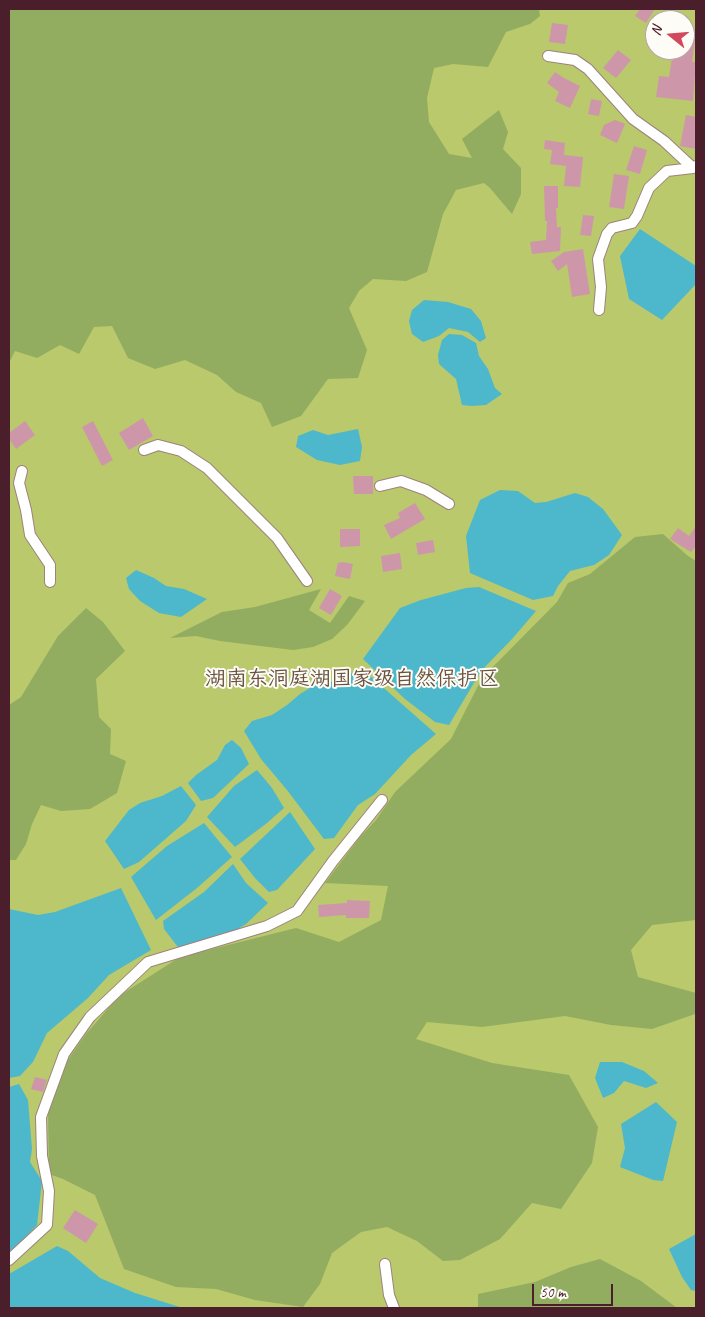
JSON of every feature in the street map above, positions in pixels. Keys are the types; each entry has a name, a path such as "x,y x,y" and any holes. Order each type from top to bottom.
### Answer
{"street":[{"path":"548,56 575,60 588,69 633,119 664,141 695,167"},
{"path":"599,310 601,287 598,259 607,234 612,228 632,223 649,188 667,171 695,167"},
{"path":"144,450 158,446 182,451 207,468 276,538 307,581"},
{"path":"22,471 19,483 30,534 50,565 50,582"},
{"path":"380,486 402,481 426,490 449,504"},
{"path":"9,1260 47,1225 49,1191 42,1156 41,1117 64,1054 90,1017 148,962 266,926 297,911 382,800"},
{"path":"385,1264 388,1295 394,1308"}],"green space":[{"name":"湖南东洞庭湖国家级自然保护区","path":"9,9 696,9 696,1308 9,1308"},
{"path":"9,9 539,9 540,16 530,24 506,32 488,67 453,64 434,68 427,98 429,122 449,154 472,158 462,139 499,110 508,132 503,149 521,168 521,194 512,214 484,183 456,190 443,214 427,272 406,281 373,279 359,291 349,308 367,350 358,378 328,379 301,416 272,427 261,403 236,392 217,375 185,360 155,369 128,358 112,326 94,327 79,354 60,345 37,358 15,351 9,363"},
{"path":"663,534 696,561 696,920 652,925 631,950 638,977 696,993 695,1014 652,1029 611,1025 565,1016 482,1027 427,1022 416,1039 492,1063 569,1075 598,1127 592,1163 561,1209 532,1203 500,1239 460,1260 443,1261 417,1241 387,1227 361,1232 332,1253 320,1284 303,1307 255,1300 216,1289 176,1287 124,1269 95,1195 49,1174 48,1111 67,1061 86,1034 119,996 180,957 296,928 339,942 381,920 388,886 325,883 360,837 376,820 395,792 451,739 482,678 557,602 568,583 590,574 635,537"},
{"path":"321,589 309,610 330,623 349,596 365,601 347,625 332,639 313,647 293,650 220,641 196,636 170,638 222,612 255,607"},
{"path":"86,608 103,622 125,651 96,679 99,717 111,729 110,754 126,761 117,793 90,809 61,811 41,805 32,824 26,844 16,860 9,860 9,705 21,697 58,636"},
{"path":"600,1259 641,1281 677,1308 478,1308 478,1294 535,1282 571,1267"}],"water":[{"path":"640,229 696,266 696,284 662,320 629,299 620,256"},
{"path":"424,300 448,302 471,309 481,321 486,338 480,342 468,332 449,328 439,336 423,342 412,334 409,321 412,310"},
{"path":"449,334 462,335 476,343 479,356 488,369 495,388 502,394 486,405 462,405 456,379 439,364 438,355 442,340"},
{"path":"358,429 362,447 360,461 340,465 317,460 296,447 298,436 313,430 328,435"},
{"path":"500,490 518,491 535,503 546,502 575,493 588,497 603,509 622,535 609,555 594,565 570,571 553,596 533,600 470,573 466,536 480,500"},
{"path":"136,570 166,586 184,589 207,599 181,617 159,613 140,601 129,589 126,578"},
{"path":"479,587 536,611 481,671 449,725 435,722 405,699 363,659 400,608 421,600 466,588"},
{"path":"354,672 369,675 436,734 411,755 375,794 358,805 334,838 324,839 261,759 244,731 252,721 272,715 313,686 336,681"},
{"path":"232,740 241,748 249,764 213,798 201,801 188,783 217,760 225,745"},
{"path":"257,770 272,788 284,808 235,847 207,817 234,786"},
{"path":"181,786 196,805 186,821 139,862 124,869 105,841 129,810 140,803 162,796"},
{"path":"290,812 315,849 277,890 269,892 240,859"},
{"path":"204,823 232,857 197,888 156,920 131,877 167,846"},
{"path":"233,864 246,883 268,903 246,924 228,935 193,948 178,947 164,929 163,921 204,892"},
{"path":"121,888 151,950 109,975 88,998 47,1033 33,1062 20,1076 9,1078 9,909 38,915 55,912"},
{"path":"600,1062 622,1062 644,1071 658,1083 646,1088 624,1081 614,1093 603,1098 595,1078"},
{"path":"19,1084 28,1100 32,1149 30,1162 42,1181 37,1225 13,1250 9,1250 9,1087"},
{"path":"656,1102 677,1122 663,1181 653,1180 620,1167 625,1148 621,1124"},
{"path":"696,1234 696,1291 691,1290 682,1277 669,1249"},
{"path":"57,1246 68,1251 100,1278 135,1293 183,1308 9,1308 9,1274"}],"building":[{"path":"640,9 655,9 645,10 645,22 635,16"},
{"path":"552,23 568,25 565,44 549,42"},
{"path":"618,50 631,60 616,78 603,68"},
{"path":"672,60 692,60 692,62 696,62 693,101 656,97 659,76 669,77"},
{"path":"555,72 580,86 570,108 555,101 559,92 547,83"},
{"path":"591,99 602,101 599,116 588,114"},
{"path":"686,115 696,117 696,149 680,146"},
{"path":"615,120 625,124 617,143 600,135 604,125"},
{"path":"545,140 565,143 564,155 583,157 580,187 564,186 566,166 550,164 552,150 544,149"},
{"path":"634,146 647,150 640,174 626,170"},
{"path":"614,174 629,176 624,209 609,207"},
{"path":"544,186 558,186 558,208 556,208 557,227 561,227 560,251 532,254 530,242 546,240 547,221 545,221"},
{"path":"583,215 594,216 591,236 580,235"},
{"path":"583,249 590,294 572,297 567,264 558,271 551,261 564,252"},
{"path":"143,418 153,436 129,450 119,433"},
{"path":"25,421 35,435 16,449 9,439 9,433"},
{"path":"93,421 113,460 102,466 82,427"},
{"path":"353,476 373,476 373,494 354,494"},
{"path":"415,503 425,519 391,539 384,525 400,518 398,513"},
{"path":"696,526 696,546 691,552 670,539 678,528 689,536"},
{"path":"340,529 360,529 360,546 340,547"},
{"path":"433,540 435,552 418,555 416,543"},
{"path":"400,553 402,569 383,572 381,556"},
{"path":"338,563 353,564 350,579 335,576"},
{"path":"330,589 342,596 331,615 319,608"},
{"path":"347,900 370,901 369,918 346,918 346,915 319,917 318,905 347,903"},
{"path":"35,1077 47,1080 43,1092 31,1089"},
{"path":"75,1210 98,1224 86,1243 63,1228"}]}
